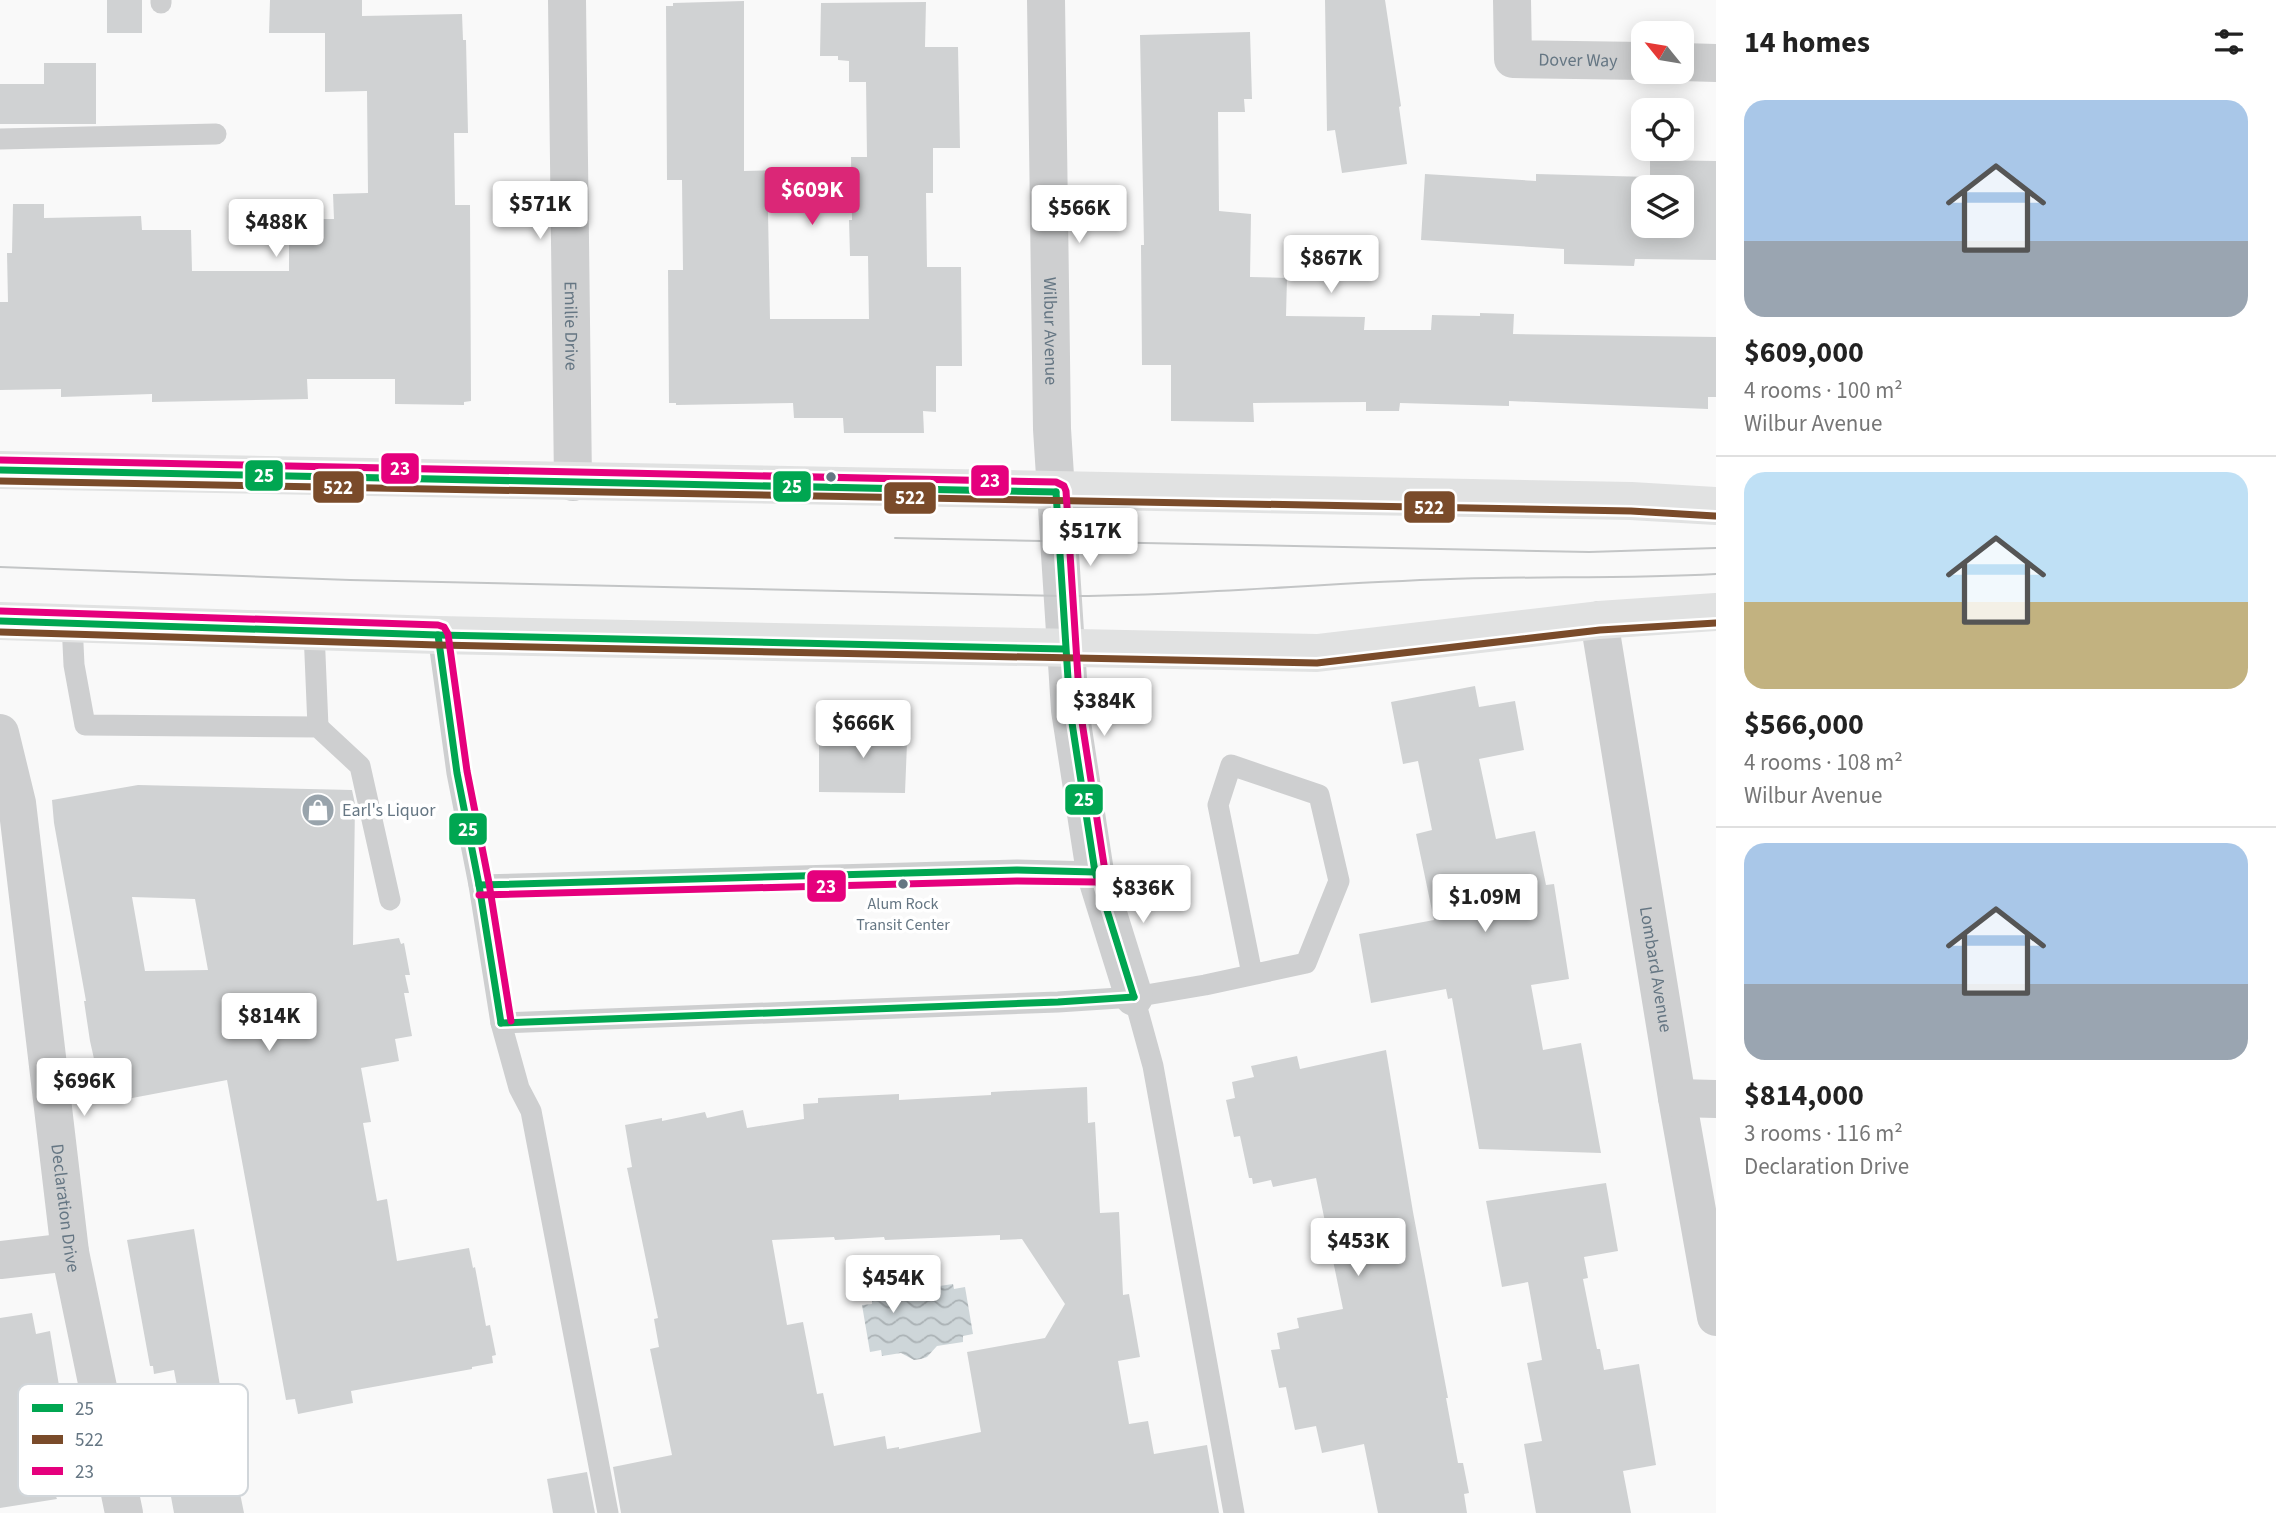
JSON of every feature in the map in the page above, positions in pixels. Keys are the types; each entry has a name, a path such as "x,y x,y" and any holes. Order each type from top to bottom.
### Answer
{"main road":[{"path":"0,470 1631,501 1716,506"},
{"path":"0,621 438,635 1317,653 1599,620 1716,612"}],"street":[{"name":"Emilie Drive","path":"567,0 573,482"},
{"name":"Wilbur Avenue","path":"1046,0 1052,415 1064,649 1070,710 1095,872 1134,996"},
{"name":"Dover Way","path":"1512,0 1513,59 1631,61"},
{"path":"1694,62 1716,63"},
{"name":"Lombard Avenue","path":"1599,620 1677,1098 1716,1317"},
{"name":"Declaration Drive","path":"0,733 17,803 70,1252 97,1384"},
{"path":"1677,1098 1716,1099"},
{"path":"0,1260 70,1252"}],"lane":[{"path":"0,139 216,134"},
{"path":"72,623 74,665 85,725 318,727 360,766 390,900"},
{"path":"314,631 318,727"},
{"path":"438,635 457,773 479,885 501,1023 519,1088 531,1111 608,1513"},
{"path":"501,1023 1058,1002 1134,996 1252,974 1306,963 1339,881 1319,795 1231,765 1218,805 1252,974"},
{"path":"479,885 1017,870 1095,872"},
{"path":"1134,996 1153,1066 1234,1513"}],"water":[{"path":"907,1283 926,1288 953,1284 954,1289 965,1287 973,1334 963,1336 963,1342 937,1346 927,1357 921,1359 914,1360 901,1353 882,1356 881,1350 870,1352 862,1305 872,1304 872,1298 890,1295 900,1285"}],"building":[{"path":"107,0 142,0 142,33 107,33"},
{"path":"270,0 362,0 362,16 462,14 463,40 466,40 468,133 454,133 455,205 470,205 471,401 464,402 464,405 395,404 395,379 307,379 308,399 152,402 152,394 61,397 61,389 0,390 0,302 8,302 7,253 12,253 13,204 44,204 44,218 141,216 142,230 191,230 192,271 289,271 289,219 334,219 333,194 368,193 367,91 325,92 325,33 269,33"},
{"path":"1325,0 1385,0 1407,164 1342,173 1335,130 1327,131"},
{"path":"744,1 744,171 781,170 782,212 768,212 770,319 869,319 868,256 850,256 849,220 852,220 851,157 867,157 866,82 849,82 849,61 838,60 838,56 820,56 821,3 926,2 925,47 958,47 960,148 933,148 933,193 926,193 927,267 961,267 962,366 936,366 936,412 923,411 924,433 844,433 843,418 794,418 793,403 669,403 668,270 683,270 682,180 667,180 666,6 673,6 673,3"},
{"path":"1250,32 1252,99 1244,99 1245,112 1218,112 1219,211 1251,214 1250,277 1287,278 1286,316 1365,317 1364,330 1431,330 1432,315 1514,314 1513,334 1716,337 1716,397 1708,397 1708,409 1509,401 1509,406 1400,403 1399,411 1366,411 1366,402 1253,403 1254,422 1171,421 1171,365 1142,365 1141,245 1144,245 1140,35"},
{"path":"44,63 96,63 96,124 0,124 0,84 44,84"},
{"path":"1650,161 1716,161 1716,260 1635,259 1634,266 1564,264 1564,249 1421,240 1425,174 1536,181 1536,174 1631,176 1631,238 1694,238 1694,175 1650,175"},
{"path":"1475,686 1479,707 1515,701 1524,750 1479,759 1496,839 1535,831 1546,885 1554,884 1569,979 1531,985 1543,1050 1581,1043 1601,1153 1479,1149 1452,998 1448,999 1446,989 1371,1003 1359,934 1434,920 1416,834 1432,830 1418,761 1403,764 1391,702"},
{"path":"826,725 901,726 901,742 907,743 905,793 819,792 819,741 825,741"},
{"path":"138,785 352,790 355,804 353,945 399,938 401,944 404,943 410,975 405,975 409,993 404,993 412,1036 395,1039 399,1061 361,1068 371,1122 363,1123 377,1201 387,1199 397,1261 469,1248 486,1326 490,1325 496,1355 492,1356 493,1363 351,1391 353,1403 298,1414 295,1399 286,1400 227,1080 127,1099 124,1083 105,1086 103,1079 99,1081 90,1041 86,1001 52,800","holes":["132,897 195,899 208,970 145,971"]},
{"path":"1386,1050 1458,1463 1463,1463 1469,1493 1464,1494 1467,1513 1378,1513 1364,1444 1322,1453 1316,1426 1295,1430 1286,1387 1279,1388 1271,1350 1280,1349 1277,1333 1299,1328 1297,1318 1343,1309 1316,1178 1273,1187 1271,1180 1253,1184 1252,1178 1249,1178 1240,1136 1234,1137 1226,1100 1235,1098 1232,1082 1254,1077 1251,1066 1297,1056 1300,1069"},
{"path":"1087,1087 1088,1123 1095,1122 1100,1213 1119,1212 1123,1295 1129,1294 1140,1357 1118,1361 1129,1424 1148,1421 1154,1454 1207,1445 1219,1513 621,1513 613,1467 672,1455 650,1349 659,1347 654,1319 658,1318 627,1168 632,1167 625,1125 705,1112 707,1118 743,1110 747,1128 804,1119 803,1104 818,1103 818,1098 899,1094 899,1100 991,1095 991,1092","holes":["1000,1235 1000,1240 1022,1239 1065,1304 1045,1338 967,1352 981,1432 899,1449 887,1449 885,1436 834,1446 823,1393 817,1394 803,1322 787,1325 772,1240 834,1237 835,1240 884,1237 885,1240"]},
{"path":"1606,1183 1618,1251 1584,1257 1588,1278 1583,1279 1604,1370 1639,1364 1656,1465 1623,1471 1631,1513 1536,1513 1524,1444 1542,1441 1527,1363 1542,1360 1528,1282 1502,1287 1486,1201"},
{"path":"194,1229 220,1384 177,1384 174,1370 154,1374 153,1366 150,1366 127,1240"},
{"path":"32,1313 36,1334 50,1331 59,1384 18,1384 18,1496 56,1496 57,1499 0,1508 0,1318"},
{"path":"587,1472 595,1513 553,1513 547,1479"},
{"path":"171,1496 241,1496 244,1513 174,1513"}],"tram line":[{"path":"895,538 1589,552 1716,548"},
{"path":"0,567 350,580 1062,596 1159,594 1450,579 1716,574"}],"transit line":[{"name":"23","path":"0,460 1056,482 1064,486 1080,709 1105,871 1101,880 479,895"},
{"name":"25","path":"0,470 1056,492"},
{"name":"522","path":"0,481 1631,511 1715,516"},
{"name":"25","path":"1056,492 1070,710 1095,872 1134,997"},
{"name":"23","path":"0,611 444,627 448,634 467,771 489,883 511,1021"},
{"name":"25","path":"0,621 438,635 1064,649"},
{"name":"522","path":"0,632 438,645 1317,663 1600,630 1716,623"},
{"name":"25","path":"438,635 457,773 479,885 501,1023"},
{"name":"25","path":"479,885 1017,870 1095,872"},
{"name":"25","path":"501,1023 1134,997"}],"place":[{"name":"Earl's Liquor","path":"318,810"},
{"name":"Alum Rock Transit Center","path":"903,884"}]}
